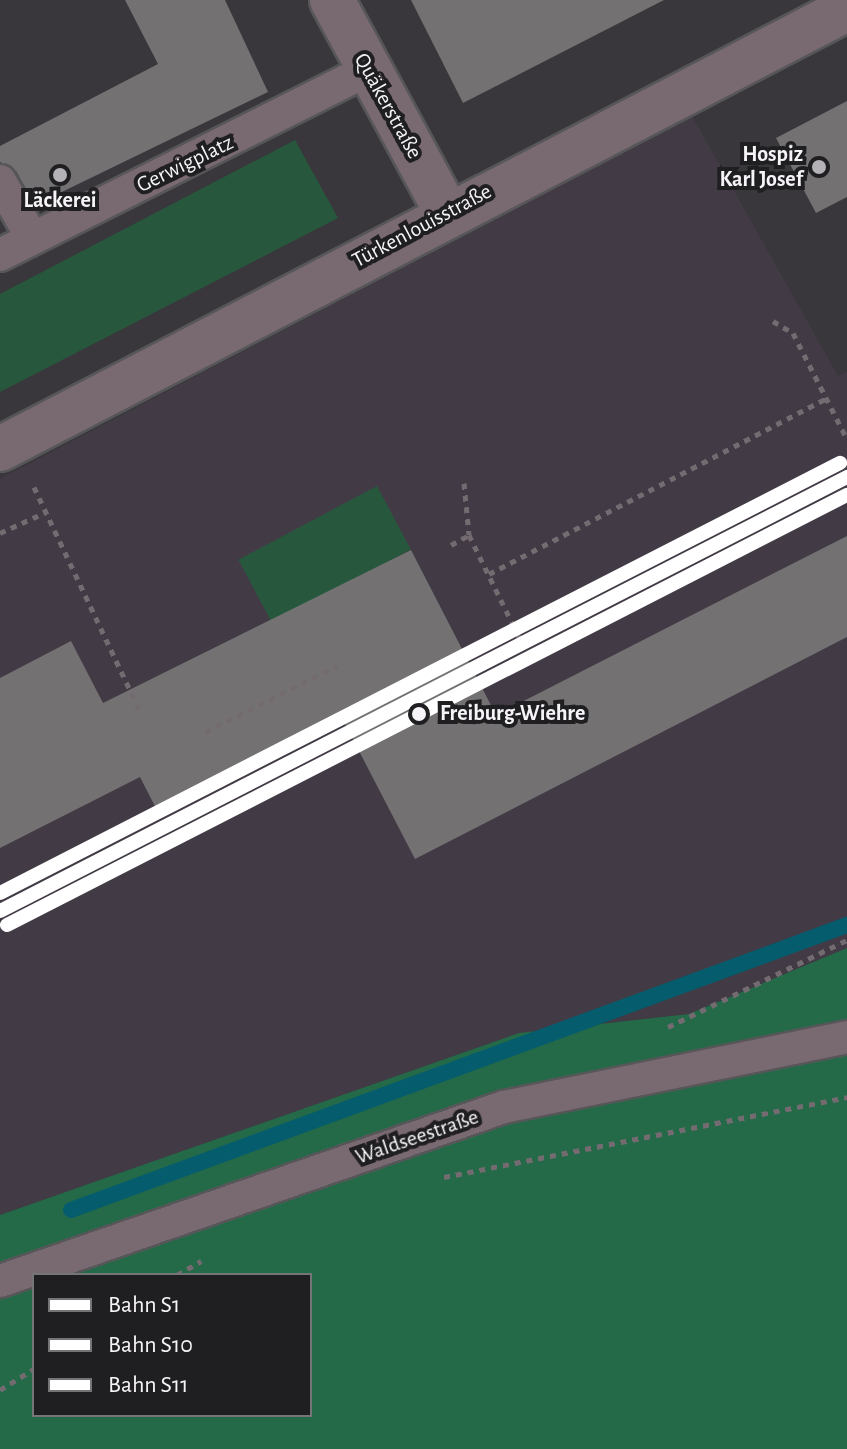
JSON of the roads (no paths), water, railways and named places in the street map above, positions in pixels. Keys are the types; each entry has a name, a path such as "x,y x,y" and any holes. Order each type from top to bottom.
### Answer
{"street":[{"name":"Quäkerstraße","path":"332,0 446,211"},
{"name":"Türkenlouisstraße","path":"6,446 446,211 847,9"}],"lane":[{"name":"Gerwigplatz","path":"0,255 368,70"},
{"path":"0,181 32,238"},
{"name":"Waldseestraße","path":"0,1281 504,1107 847,1037"}],"waterway":[{"path":"71,1210 847,925"}],"rail line":[{"name":"S11","path":"0,893 840,463"},
{"name":"S1","path":"0,911 847,477"},
{"name":"S10","path":"7,925 847,495"}],"place":[{"name":"Hospiz Karl Josef","path":"819,167"},
{"name":"Läckerei","path":"60,175"},
{"name":"Freiburg-Wiehre","path":"419,714"}]}
